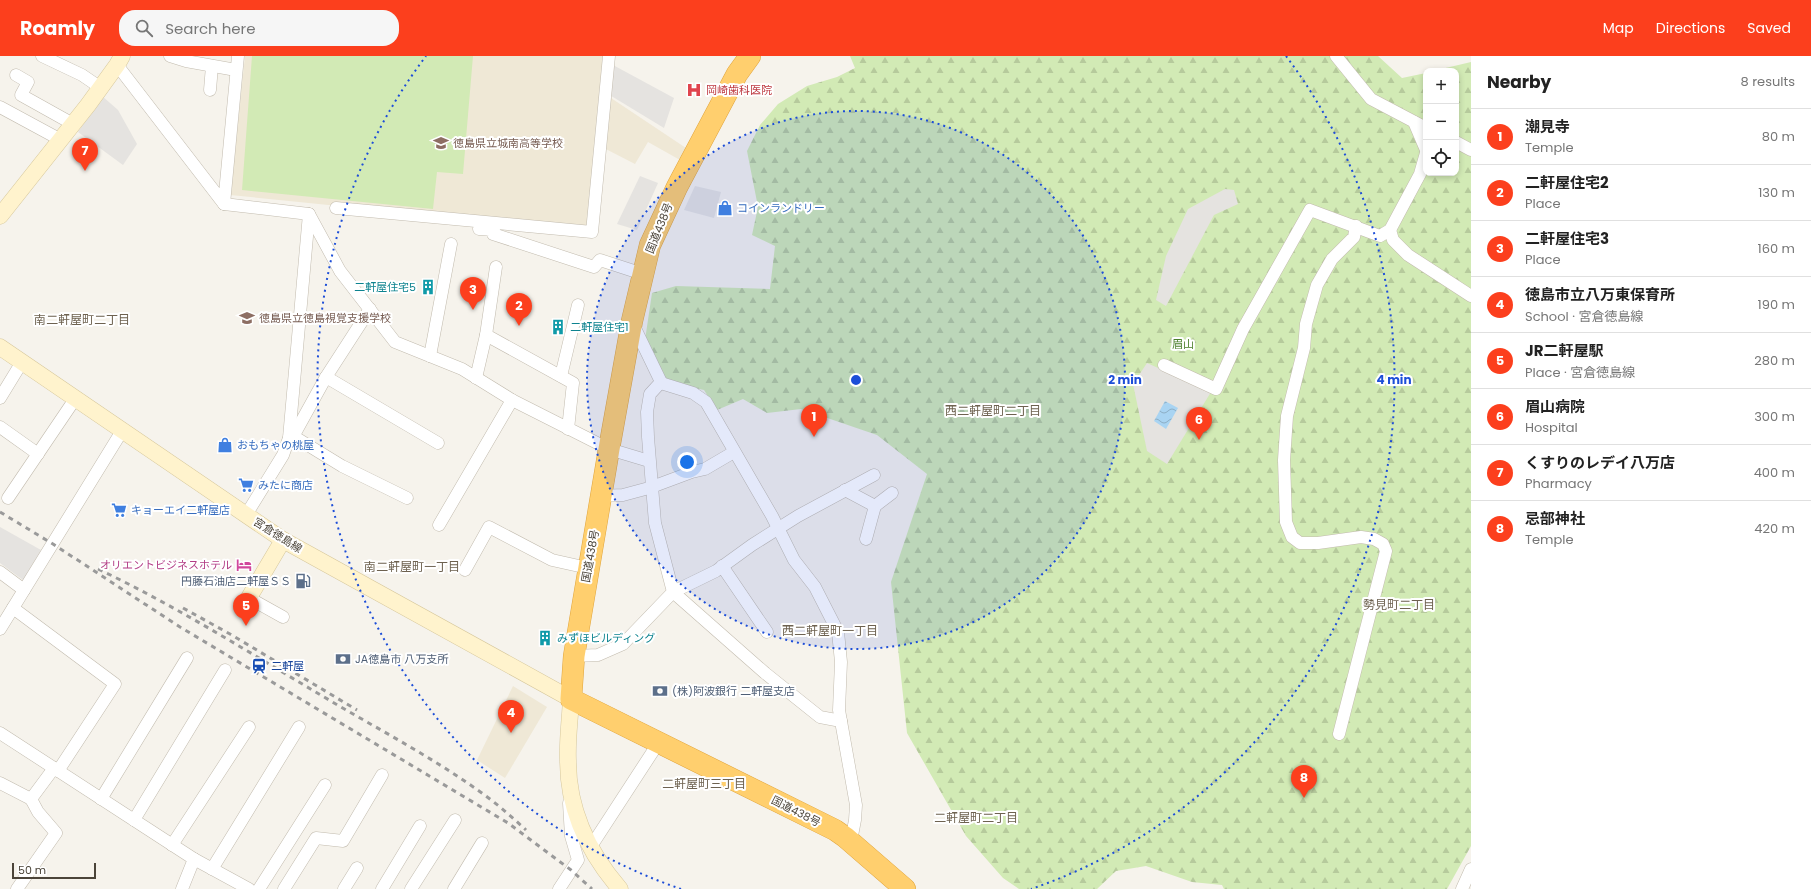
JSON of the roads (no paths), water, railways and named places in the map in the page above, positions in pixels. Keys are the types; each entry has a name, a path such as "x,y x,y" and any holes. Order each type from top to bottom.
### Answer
{"highway":[{"name":"国道438号","path":"750,56 737,74 677,187 650,245 632,321 608,449 574,656 571,699 835,830 851,841 905,889"}],"main road":[{"path":"0,216 61,140 120,61"},
{"name":"宮倉徳島線","path":"0,347 283,540 571,699"},
{"path":"246,602 283,540"},
{"path":"571,699 568,763 570,786 576,814 590,848 602,868 620,889"}],"street":[{"path":"42,56 82,75 100,88"},
{"path":"170,56 236,70"},
{"path":"224,204 238,56"},
{"path":"1336,56 1371,99 1423,126"},
{"path":"336,208 592,232 612,57"},
{"path":"120,61 224,204 309,214"},
{"path":"210,90 212,66"},
{"path":"16,75 28,82 21,95 5,110 61,140"},
{"path":"21,95 73,124"},
{"path":"1414,122 1423,144"},
{"path":"1459,144 1471,150"},
{"path":"1164,365 1216,389 1243,329 1310,210 1380,236 1390,230 1420,174 1423,163"},
{"path":"309,214 340,271 395,342 462,369 512,400 608,449 649,460"},
{"path":"291,437 309,214"},
{"path":"471,221 470,228 494,230 493,234 594,267 600,260 643,274"},
{"path":"1339,734 1386,551 1382,544 1374,539 1361,537 1318,543 1300,543 1292,537 1286,522 1284,460 1287,416 1304,348 1306,324 1317,285 1332,259 1354,237 1356,226"},
{"path":"1390,230 1393,240 1408,255 1471,296"},
{"path":"430,356 451,244"},
{"path":"476,378 486,335 496,267"},
{"path":"561,376 578,305"},
{"path":"246,515 326,378 370,310"},
{"path":"632,321 661,382 693,393 706,402 779,529 794,560 815,587 838,632 841,662 839,710 856,806 851,841"},
{"path":"486,335 573,383 568,429"},
{"path":"0,398 22,362"},
{"path":"326,378 438,443"},
{"path":"661,382 650,394 647,412 649,460 655,523 673,592 765,673 820,717 841,721"},
{"path":"8,498 75,398"},
{"path":"439,525 512,400"},
{"path":"0,427 38,454"},
{"path":"0,628 122,431"},
{"path":"291,437 342,466 407,498"},
{"path":"600,496 623,495 652,487 692,472 706,469 734,452"},
{"path":"574,656 598,655 624,644 673,592 722,566 798,516 874,475"},
{"path":"844,490 876,506"},
{"path":"866,540 876,506 892,493"},
{"path":"465,570 489,527 552,560 588,568"},
{"path":"722,566 767,632"},
{"path":"0,572 24,590"},
{"path":"246,602 283,617"},
{"path":"13,608 115,684 56,770 31,799"},
{"path":"101,798 187,658"},
{"path":"134,820 225,670"},
{"path":"172,845 249,727"},
{"path":"212,869 299,727"},
{"path":"1,735 194,859 238,886 249,889"},
{"path":"590,848 659,742"},
{"path":"284,889 316,838 343,841 382,774"},
{"path":"0,783 31,799 38,812 56,833 17,889"},
{"path":"259,889 326,785"},
{"path":"559,889 578,860 571,836 569,806 570,786"},
{"path":"411,889 455,820"},
{"path":"382,889 420,826"},
{"path":"454,889 482,843"},
{"path":"182,889 194,859"},
{"path":"344,889 357,868"},
{"path":"1462,889 1471,869"}],"water":[{"path":"1165,401 1178,408 1166,429 1154,421"}],"railway":[{"path":"0,512 53,544 180,627 508,823 571,870 592,889"},
{"path":"98,569 156,598 422,754 485,796 526,830"},
{"path":"183,608 230,634 357,710"}],"place":[{"name":"岡崎歯科医院","path":"694,90"},
{"name":"徳島県立城南高等学校","path":"441,143"},
{"name":"くすりのレデイ八万店","path":"85,171"},
{"name":"コインランドリー","path":"725,208"},
{"name":"二軒屋住宅5","path":"428,287"},
{"name":"二軒屋住宅3","path":"473,310"},
{"name":"徳島県立徳島視覚支援学校","path":"247,318"},
{"name":"二軒屋住宅2","path":"519,326"},
{"name":"二軒屋住宅1","path":"558,327"},
{"name":"潮見寺","path":"814,437"},
{"name":"眉山病院","path":"1199,440"},
{"name":"おもちゃの桃屋","path":"225,445"},
{"name":"みたに商店","path":"246,485"},
{"name":"キョーエイ二軒屋店","path":"119,510"},
{"name":"オリエントビジネスホテル","path":"244,565"},
{"name":"円藤石油店二軒屋ＳＳ","path":"303,581"},
{"name":"JR二軒屋駅","path":"246,626"},
{"name":"みずほビルディング","path":"545,638"},
{"name":"JA徳島市 八万支所","path":"343,659"},
{"name":"二軒屋","path":"259,666"},
{"name":"(株)阿波銀行 二軒屋支店","path":"660,691"},
{"name":"徳島市立八万東保育所","path":"511,733"},
{"name":"忌部神社","path":"1304,798"}],"district":[{"name":"南二軒屋町二丁目","path":"82,320"},
{"name":"西二軒屋町二丁目","path":"993,411"},
{"name":"南二軒屋町一丁目","path":"412,567"},
{"name":"勢見町二丁目","path":"1399,605"},
{"name":"西二軒屋町一丁目","path":"830,631"},
{"name":"二軒屋町三丁目","path":"704,784"},
{"name":"二軒屋町二丁目","path":"976,818"}],"park label":[{"name":"眉山","path":"1183,344"}]}
